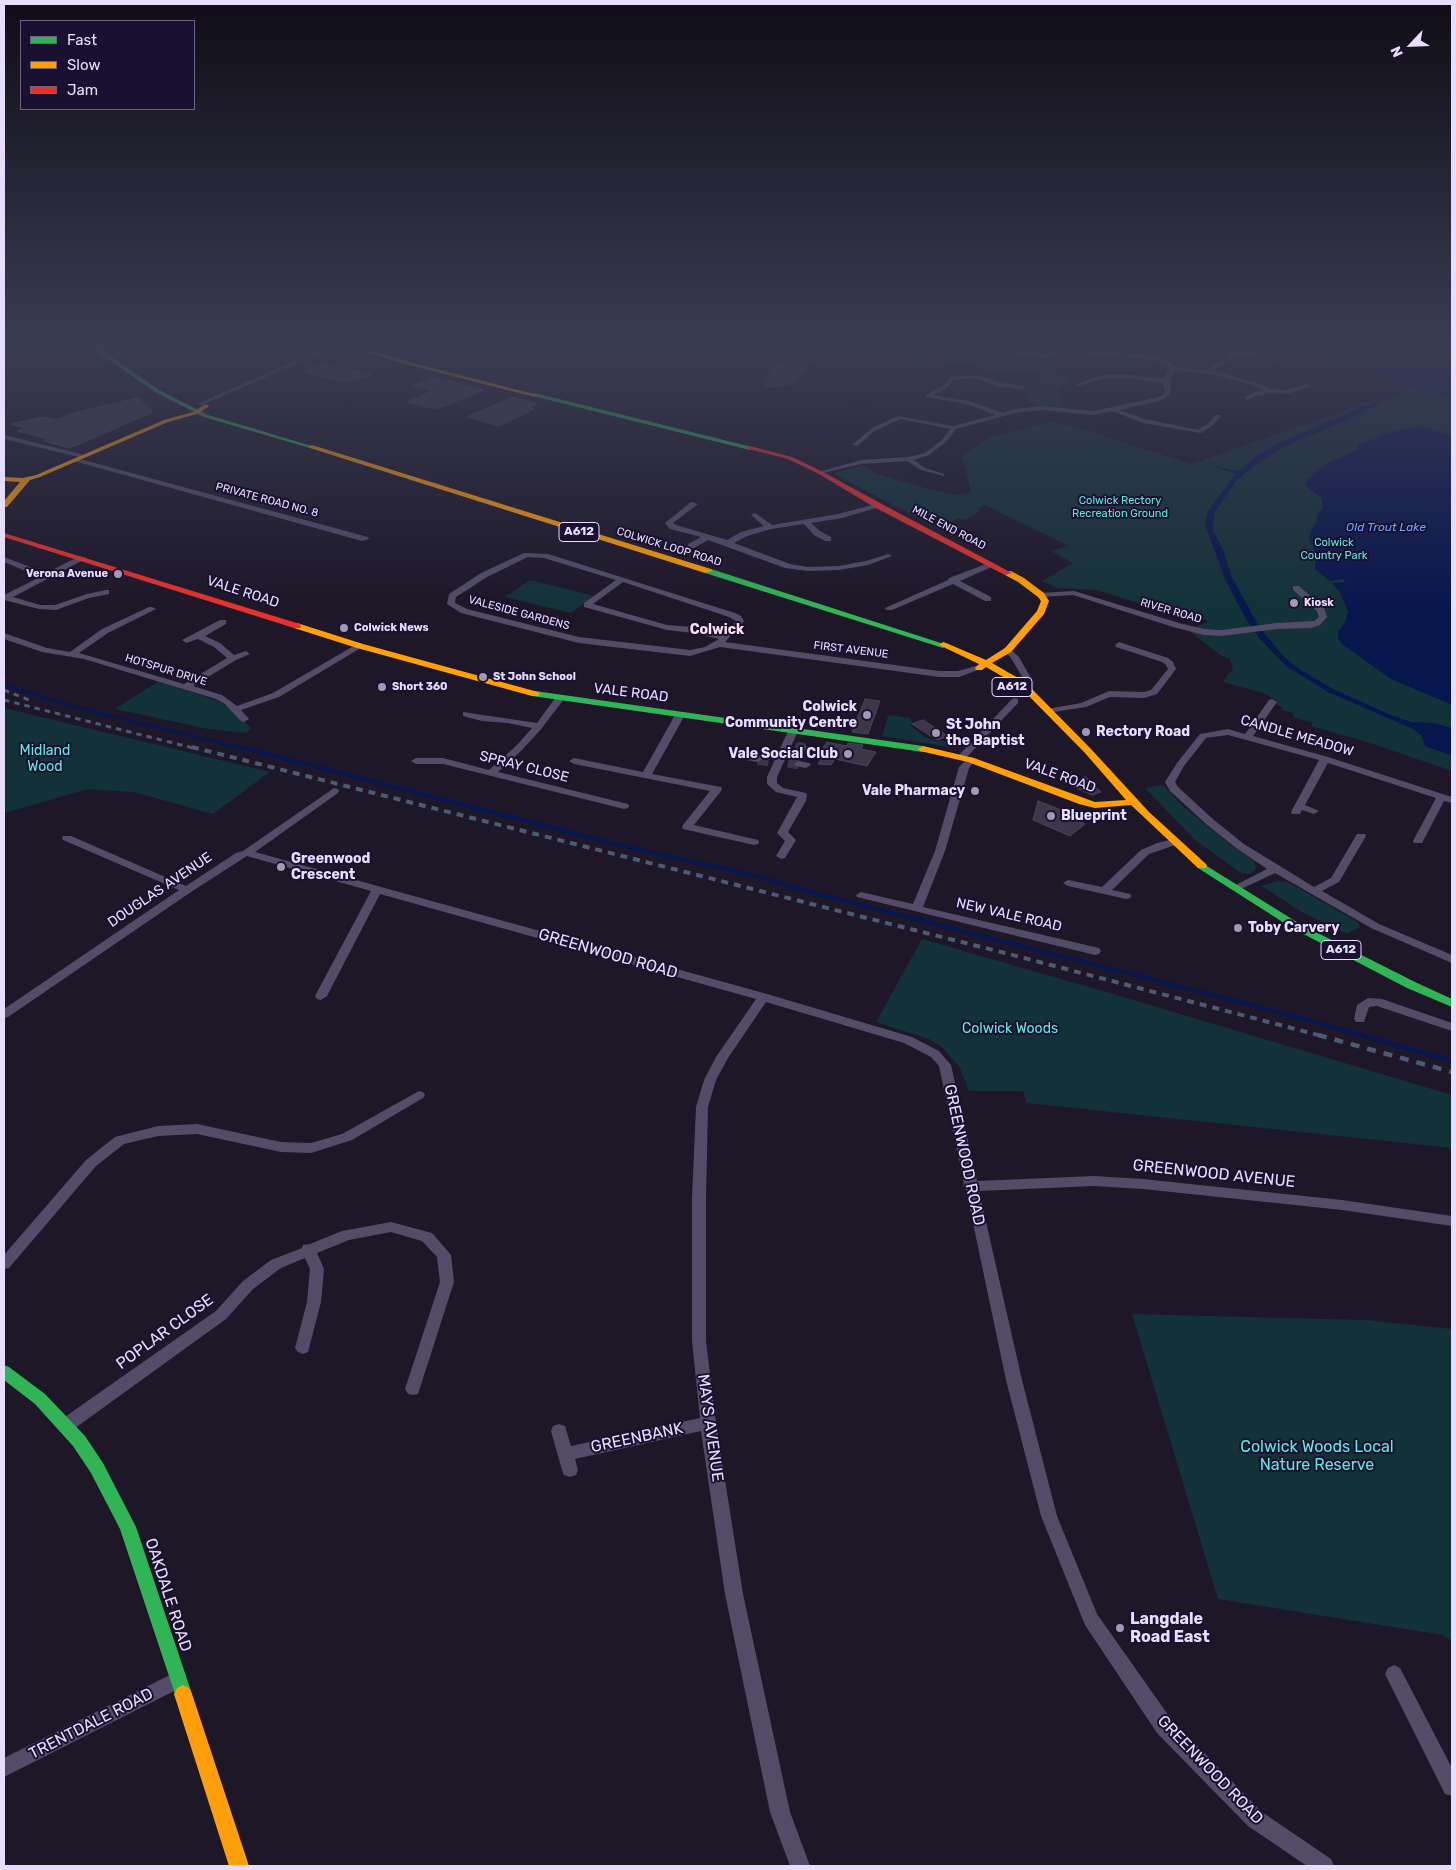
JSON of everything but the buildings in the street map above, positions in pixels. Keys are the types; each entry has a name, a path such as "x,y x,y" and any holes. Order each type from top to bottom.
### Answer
{"street":[{"path":"4,479 27,479 137,433"},
{"name":"COLWICK LOOP ROAD","path":"267,433 955,650 983,666"},
{"name":"MILE END ROAD","path":"690,433 782,456 821,473 877,505 992,565 1041,594"},
{"path":"855,444 869,433"},
{"path":"821,473 861,462 908,459 927,454 944,441 950,433"},
{"name":"PRIVATE ROAD NO. 8","path":"4,437 365,539"},
{"path":"908,459 922,469 942,475"},
{"path":"4,505 27,479"},
{"path":"694,504 669,524 707,538 728,543 780,563 808,569 839,568 868,563 888,556"},
{"path":"728,543 744,534 770,527 839,516 877,505"},
{"path":"755,515 770,527"},
{"path":"806,522 828,539"},
{"name":"VALE ROAD","path":"4,535 83,558 360,646 518,691 559,699 884,741 966,759 1095,805 1133,802"},
{"path":"691,546 707,538"},
{"name":"VALESIDE GARDENS","path":"527,555 545,556 622,579 738,618 739,624 722,641 708,649 690,653 579,640 464,611 451,604 452,596 484,575 527,555"},
{"path":"5,597 83,558"},
{"path":"4,559 46,576"},
{"path":"896,607 952,580 992,565"},
{"name":"FIRST AVENUE","path":"622,579 588,605 667,627 692,630 722,641 940,674 959,674 983,666"},
{"path":"952,580 974,594 988,599"},
{"name":"RIVER ROAD","path":"1041,594 1074,593 1204,632 1222,633 1277,626 1312,625 1323,617 1321,610 1293,588"},
{"path":"5,597 39,607 56,608 94,591 106,592"},
{"path":"983,666 1008,650 1041,612 1044,600 1041,594"},
{"path":"73,654 104,631 152,610"},
{"path":"186,640 198,636 223,622"},
{"name":"HOTSPUR DRIVE","path":"4,636 45,650 73,654 219,698 236,709 244,719"},
{"path":"198,636 217,645 233,658"},
{"path":"1048,709 1083,705 1110,694 1144,695 1154,692 1172,669 1170,664 1165,660 1119,645"},
{"path":"236,709 276,695 360,646"},
{"path":"1008,650 1015,657 1028,680"},
{"path":"185,687 233,658 246,654"},
{"name":"A612","path":"983,666 1022,684 1048,709 1133,802 1174,842 1200,864 1235,888 1327,943 1452,1003"},
{"path":"491,773 540,726 559,699"},
{"path":"917,908 940,851 966,759 1015,701"},
{"path":"1247,736 1270,704 1280,709"},
{"path":"466,714 540,726"},
{"path":"646,776 680,715"},
{"path":"778,862 790,840 782,833 801,801 802,795 780,790 772,784 772,776 779,761 800,748 794,728"},
{"name":"CANDLE MEADOW","path":"1452,800 1325,759 1228,732 1214,732 1203,736 1180,765 1170,782 1174,789 1210,822 1274,870 1375,926 1452,959"},
{"path":"1314,810 1298,809 1325,759"},
{"name":"SPRAY CLOSE","path":"416,761 443,761 624,806"},
{"path":"574,761 717,789 687,827 754,842"},
{"name":"DOUGLAS AVENUE","path":"4,1014 187,890 240,855 247,853 334,791"},
{"path":"1418,841 1441,797"},
{"path":"1313,892 1335,880 1361,836"},
{"path":"67,838 187,890"},
{"path":"1105,891 1145,852 1160,845 1174,842"},
{"name":"GREENWOOD ROAD","path":"247,853 763,997 908,1040 935,1054 945,1065 1014,1380 1048,1516 1091,1619 1164,1726 1255,1819 1324,1866"},
{"path":"1235,888 1274,870"},
{"path":"1068,883 1126,896"},
{"path":"321,996 377,889"},
{"name":"NEW VALE ROAD","path":"861,895 1095,951"},
{"name":"MAYS AVENUE","path":"763,997 722,1057 710,1080 702,1107 699,1198 699,1341 708,1423 734,1594 780,1812 800,1866"},
{"path":"1360,1019 1363,1005 1368,1002 1378,1002 1452,1025"},
{"path":"4,1264 91,1163 120,1140 158,1131 197,1129 281,1146 311,1148 347,1137 419,1095"},
{"name":"GREENWOOD AVENUE","path":"970,1186 1094,1181 1143,1184 1342,1205 1452,1221"},
{"name":"POPLAR CLOSE","path":"65,1426 221,1315 248,1285 276,1264 308,1249 348,1235 391,1227 427,1237 444,1255 447,1282 413,1389"},
{"path":"303,1348 314,1302 317,1269 308,1249"},
{"name":"OAKDALE ROAD","path":"4,1371 40,1399 79,1442 97,1468 128,1527 239,1866"},
{"name":"GREENBANK","path":"565,1454 708,1423"},
{"path":"559,1432 570,1470"},
{"path":"1394,1674 1452,1787"},
{"name":"TRENTDALE ROAD","path":"4,1768 178,1680"}],"green space":[{"name":"Colwick Country Park","path":"1004,433 1095,433 1191,464 1279,433 1452,433 1452,771 1370,743 1311,726 1313,723 1293,717 1294,713 1282,710 1283,708 1275,704 1277,701 1266,694 1223,682 1233,670 1230,659 1220,655 1188,630 1208,622 1205,619 1186,618 1096,590 1057,588 1042,581 1073,563 1051,551 1069,546 985,505 978,509 980,511 967,519 962,520 959,518 939,529 833,473 864,465 878,474 929,489 957,495 964,494 971,492 962,455 993,436"},
{"path":"530,580 595,596 571,613 505,597"},
{"path":"159,681 220,702 231,708 251,728 247,733 208,729 115,709"},
{"name":"Midland Wood","path":"4,708 270,772 213,814 134,792 88,789 4,813"},
{"path":"888,716 910,718 913,723 910,725 925,737 954,745 948,747 882,736"},
{"path":"1163,785 1184,807 1232,846 1254,861 1256,869 1250,874 1241,873 1196,841 1145,788"},
{"path":"1278,881 1290,883 1356,921 1360,927 1347,934 1302,912 1261,886"},
{"name":"Colwick Woods","path":"922,939 1452,1095 1452,1148 1027,1103 1023,1091 969,1091 960,1068 942,1047 929,1039 876,1022"},
{"name":"Colwick Woods Local Nature Reserve","path":"1132,1314 1366,1320 1452,1329 1452,1641 1443,1635 1218,1599"}],"water":[{"path":"1301,433 1316,433 1288,445 1264,459 1238,479 1214,513 1213,530 1224,552 1231,575 1259,627 1284,657 1299,669 1333,689 1411,722 1434,723 1452,728 1452,756 1425,746 1421,735 1413,729 1328,692 1286,666 1260,639 1247,621 1225,579 1205,523 1208,511 1235,474 1210,465 1239,471 1255,457 1274,445"},
{"name":"Old Trout Lake","path":"1389,433 1443,433 1452,436 1452,705 1391,679 1342,644 1338,638 1338,632 1345,622 1348,612 1340,592 1332,583 1345,582 1343,579 1330,581 1315,569 1315,563 1319,558 1309,538 1317,522 1317,515 1323,507 1321,498 1307,487 1305,483 1326,464 1358,449 1358,445"}],"waterway":[{"path":"808,444 822,433"},
{"path":"4,685 79,708 245,749"},
{"path":"240,747 615,844 752,875 814,893 1365,1036"},
{"path":"1360,1035 1452,1061"}],"tunnel":[{"path":"795,747 803,749"},
{"path":"797,747 805,749"},
{"path":"758,759 769,761"},
{"path":"788,762 799,764"}],"railway":[{"path":"4,690 29,700"},
{"path":"4,700 197,749"},
{"path":"192,747 1005,953 1322,1036"},
{"path":"1318,1035 1452,1072"}],"traffic: fast":[{"path":"265,433 312,447"},
{"path":"690,433 750,448"},
{"path":"708,571 943,645"},
{"path":"535,694 923,749"},
{"path":"1202,866 1296,926 1411,985 1452,1003"},
{"path":"4,1371 40,1399 79,1441 97,1468 128,1527 183,1694"}],"traffic: slow":[{"path":"4,479 23,480 38,476 137,433"},
{"path":"312,447 708,571"},
{"path":"4,505 27,479"},
{"path":"979,668 1008,650 1041,612 1045,601 1041,595 1008,573"},
{"path":"297,626 360,646 535,694"},
{"path":"943,645 987,664 1022,684 1088,751 1145,814 1202,866"},
{"path":"923,749 971,760 1083,802 1095,805 1133,802"},
{"path":"183,1694 239,1866"}],"traffic: jam":[{"path":"750,448 790,458 821,473 877,505 1008,573"},
{"path":"4,535 297,626"}],"place":[{"name":"Verona Avenue","path":"118,574"},
{"name":"Kiosk","path":"1294,603"},
{"name":"Colwick News","path":"344,628"},
{"name":"St John School","path":"483,677"},
{"name":"Short 360","path":"382,687"},
{"name":"Colwick Community Centre","path":"867,715"},
{"name":"Rectory Road","path":"1086,732"},
{"name":"St John the Baptist","path":"936,733"},
{"name":"Vale Social Club","path":"848,754"},
{"name":"Vale Pharmacy","path":"975,791"},
{"name":"Blueprint","path":"1051,816"},
{"name":"Greenwood Crescent","path":"281,867"},
{"name":"Toby Carvery","path":"1238,928"},
{"name":"Langdale Road East","path":"1120,1628"}],"district":[{"name":"Colwick","path":"717,630"}],"park label":[{"name":"Colwick Rectory Recreation Ground","path":"1120,507"}]}
